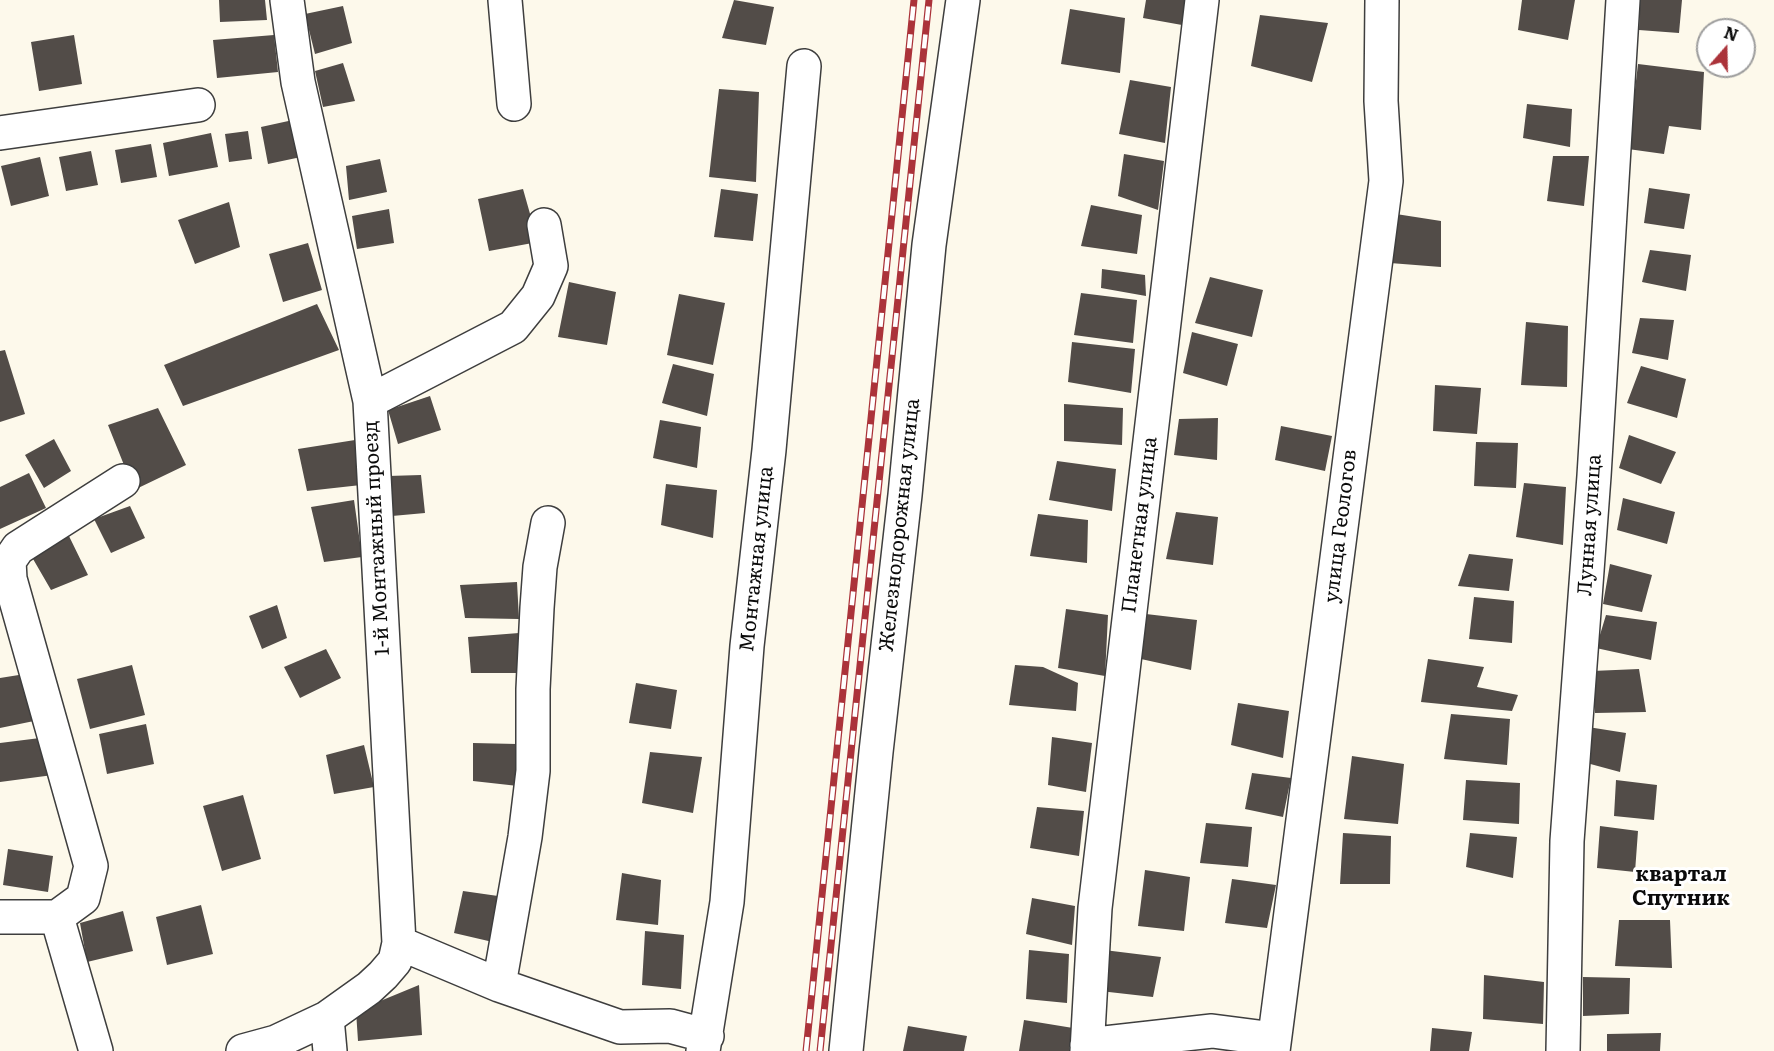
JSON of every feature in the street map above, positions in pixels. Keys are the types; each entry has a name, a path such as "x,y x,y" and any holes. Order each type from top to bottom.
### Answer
{"street":[{"name":"1-й Монтажный проезд","path":"243,1051 276,1042 327,1018 383,975 395,961 399,943 370,401 298,82 287,0"},
{"path":"505,0 514,104"},
{"name":"Железнодорожная улица","path":"846,1051 929,245 963,0"},
{"name":"Планетная улица","path":"1087,1048 1095,908 1202,0"},
{"name":"улица Геологов","path":"1274,1045 1386,181 1381,101 1382,0"},
{"name":"Лунная улица","path":"1563,1051 1567,841 1594,476 1623,0"},
{"name":"Монтажная улица","path":"705,1044 727,902 747,646 769,450 804,66"},
{"path":"0,133 198,105"},
{"path":"370,401 513,327 538,296 550,266 544,225"},
{"path":"0,916 57,917 83,898 91,866 9,579 9,561 18,548 123,481"},
{"path":"499,985 525,837 533,771 533,689 537,608 540,567 548,523"},
{"path":"57,917 96,1051"},
{"path":"399,943 499,985 620,1027 670,1026 705,1044"},
{"path":"327,1018 330,1051"},
{"path":"1087,1048 1212,1031 1274,1045"}],"building":[{"path":"219,0 265,0 267,20 220,22"},
{"path":"734,0 774,7 766,45 722,38"},
{"path":"1146,0 1185,0 1182,25 1143,18"},
{"path":"1522,0 1575,0 1568,40 1518,30"},
{"path":"1640,0 1682,0 1679,33 1639,30"},
{"path":"343,6 352,43 315,54 305,14"},
{"path":"1070,9 1125,18 1120,73 1061,64"},
{"path":"1260,15 1328,23 1312,82 1251,66"},
{"path":"74,35 82,84 39,91 31,42"},
{"path":"274,35 278,72 217,78 213,40"},
{"path":"343,63 355,101 323,107 315,71"},
{"path":"1638,64 1696,71 1696,78 1704,78 1701,130 1669,126 1664,154 1628,149"},
{"path":"1130,80 1171,87 1165,143 1119,134"},
{"path":"719,89 759,92 756,182 709,177"},
{"path":"1527,104 1572,109 1570,147 1523,138"},
{"path":"293,120 301,157 268,164 261,127"},
{"path":"248,131 252,159 229,162 225,134"},
{"path":"211,133 218,167 169,176 163,143"},
{"path":"151,144 157,177 121,183 115,150"},
{"path":"91,151 98,185 66,191 59,157"},
{"path":"1124,154 1164,161 1158,210 1118,196"},
{"path":"1553,156 1589,156 1584,206 1547,201"},
{"path":"40,157 49,196 11,206 1,166"},
{"path":"380,159 387,192 349,200 346,166"},
{"path":"1649,188 1690,194 1684,229 1644,223"},
{"path":"523,189 538,242 489,251 478,199"},
{"path":"721,189 758,194 753,241 714,237"},
{"path":"229,202 240,247 195,264 178,220"},
{"path":"1091,205 1142,215 1137,254 1081,246"},
{"path":"389,209 394,243 357,249 352,216"},
{"path":"1396,214 1441,221 1441,267 1390,263"},
{"path":"308,243 322,290 283,302 269,254"},
{"path":"1650,250 1691,255 1686,291 1642,282"},
{"path":"1102,269 1145,275 1146,296 1101,288"},
{"path":"1210,277 1263,290 1252,337 1195,323"},
{"path":"569,282 616,292 607,345 558,337"},
{"path":"1081,293 1137,300 1133,343 1074,335"},
{"path":"679,294 725,303 713,365 667,355"},
{"path":"317,304 339,350 183,406 164,365"},
{"path":"1640,318 1674,320 1668,360 1632,353"},
{"path":"1526,322 1568,326 1567,387 1521,385"},
{"path":"1192,332 1238,344 1227,386 1183,373"},
{"path":"1072,342 1135,349 1131,393 1068,382"},
{"path":"5,350 25,414 0,422 0,351"},
{"path":"673,364 714,374 707,416 662,403"},
{"path":"1641,366 1686,379 1677,418 1627,403"},
{"path":"1435,385 1481,388 1477,434 1433,431"},
{"path":"430,396 441,430 398,444 388,410"},
{"path":"1064,404 1123,408 1122,445 1064,441"},
{"path":"158,408 186,465 134,490 108,425"},
{"path":"1218,418 1217,460 1174,455 1179,419"},
{"path":"660,420 701,427 697,468 653,458"},
{"path":"1281,426 1332,436 1325,471 1275,460"},
{"path":"1629,435 1676,452 1661,484 1619,468"},
{"path":"54,439 71,471 44,488 25,455"},
{"path":"355,440 361,485 307,491 298,449"},
{"path":"1476,442 1518,443 1516,488 1474,486"},
{"path":"1057,461 1116,469 1112,511 1049,500"},
{"path":"29,473 46,508 0,529 0,487"},
{"path":"421,475 425,513 392,516 388,476"},
{"path":"1524,483 1566,487 1563,545 1516,537"},
{"path":"666,484 717,490 713,538 661,525"},
{"path":"1623,498 1675,512 1667,544 1617,530"},
{"path":"354,500 362,557 324,562 311,507"},
{"path":"130,506 145,538 111,553 94,519"},
{"path":"1176,512 1218,517 1213,565 1166,559"},
{"path":"1038,514 1088,520 1087,563 1030,556"},
{"path":"67,532 88,575 51,590 29,552"},
{"path":"1469,554 1513,559 1509,591 1458,586"},
{"path":"1610,564 1652,575 1642,612 1603,604"},
{"path":"517,582 519,619 465,618 460,585"},
{"path":"1474,597 1514,601 1512,643 1469,639"},
{"path":"277,605 287,638 262,649 249,616"},
{"path":"1066,609 1108,615 1105,676 1058,668"},
{"path":"1146,614 1197,620 1191,670 1141,659"},
{"path":"1606,615 1657,622 1651,660 1596,648"},
{"path":"519,633 522,673 471,673 468,637"},
{"path":"326,649 341,678 300,698 284,667"},
{"path":"1428,659 1484,667 1477,687 1518,695 1512,711 1421,702"},
{"path":"132,665 145,715 90,729 77,679"},
{"path":"1015,665 1043,667 1078,683 1076,711 1009,705"},
{"path":"1639,669 1646,712 1595,713 1592,671"},
{"path":"25,674 34,721 0,728 0,678"},
{"path":"636,683 677,690 671,729 629,723"},
{"path":"1238,703 1289,711 1283,758 1231,745"},
{"path":"1451,714 1510,719 1507,765 1444,759"},
{"path":"146,724 154,764 107,774 99,734"},
{"path":"1588,727 1626,733 1620,772 1583,762"},
{"path":"48,737 53,775 0,782 0,743"},
{"path":"1052,737 1092,743 1086,792 1048,785"},
{"path":"473,743 517,744 518,786 473,781"},
{"path":"364,745 374,787 334,794 326,755"},
{"path":"650,752 702,757 693,813 642,803"},
{"path":"1352,756 1404,764 1398,824 1344,819"},
{"path":"1252,773 1291,778 1283,817 1245,809"},
{"path":"1466,780 1520,783 1519,824 1463,820"},
{"path":"1616,780 1657,785 1654,820 1614,816"},
{"path":"243,795 261,859 222,871 203,806"},
{"path":"1037,807 1084,811 1079,856 1030,848"},
{"path":"1206,823 1252,827 1248,867 1200,863"},
{"path":"1600,826 1638,831 1635,872 1597,868"},
{"path":"1343,833 1391,836 1390,884 1340,884"},
{"path":"1470,833 1517,837 1513,878 1466,867"},
{"path":"8,849 53,856 48,892 3,885"},
{"path":"1145,870 1190,877 1184,931 1138,926"},
{"path":"622,873 661,880 658,925 616,920"},
{"path":"1232,879 1276,885 1267,928 1225,923"},
{"path":"463,891 505,897 497,943 454,933"},
{"path":"1032,898 1075,906 1072,945 1026,934"},
{"path":"201,905 213,954 167,965 156,917"},
{"path":"123,911 133,951 87,962 80,923"},
{"path":"1619,920 1670,920 1672,968 1615,966"},
{"path":"645,931 684,935 681,989 642,985"},
{"path":"1029,950 1069,954 1067,1003 1026,999"},
{"path":"1104,950 1161,957 1153,997 1100,991"},
{"path":"1484,975 1544,982 1543,1024 1483,1019"},
{"path":"1583,977 1630,978 1629,1014 1583,1016"},
{"path":"419,985 422,1035 358,1041 356,1011"},
{"path":"1024,1020 1073,1028 1069,1051 1019,1051"},
{"path":"908,1026 967,1036 964,1051 903,1051"},
{"path":"1432,1028 1472,1032 1469,1051 1430,1051"},
{"path":"1661,1033 1660,1051 1607,1051 1607,1034"}],"railway":[{"path":"806,1051 914,0"},
{"path":"820,1051 929,0"}],"district":[{"name":"квартал Спутник","path":"1681,887"}]}
